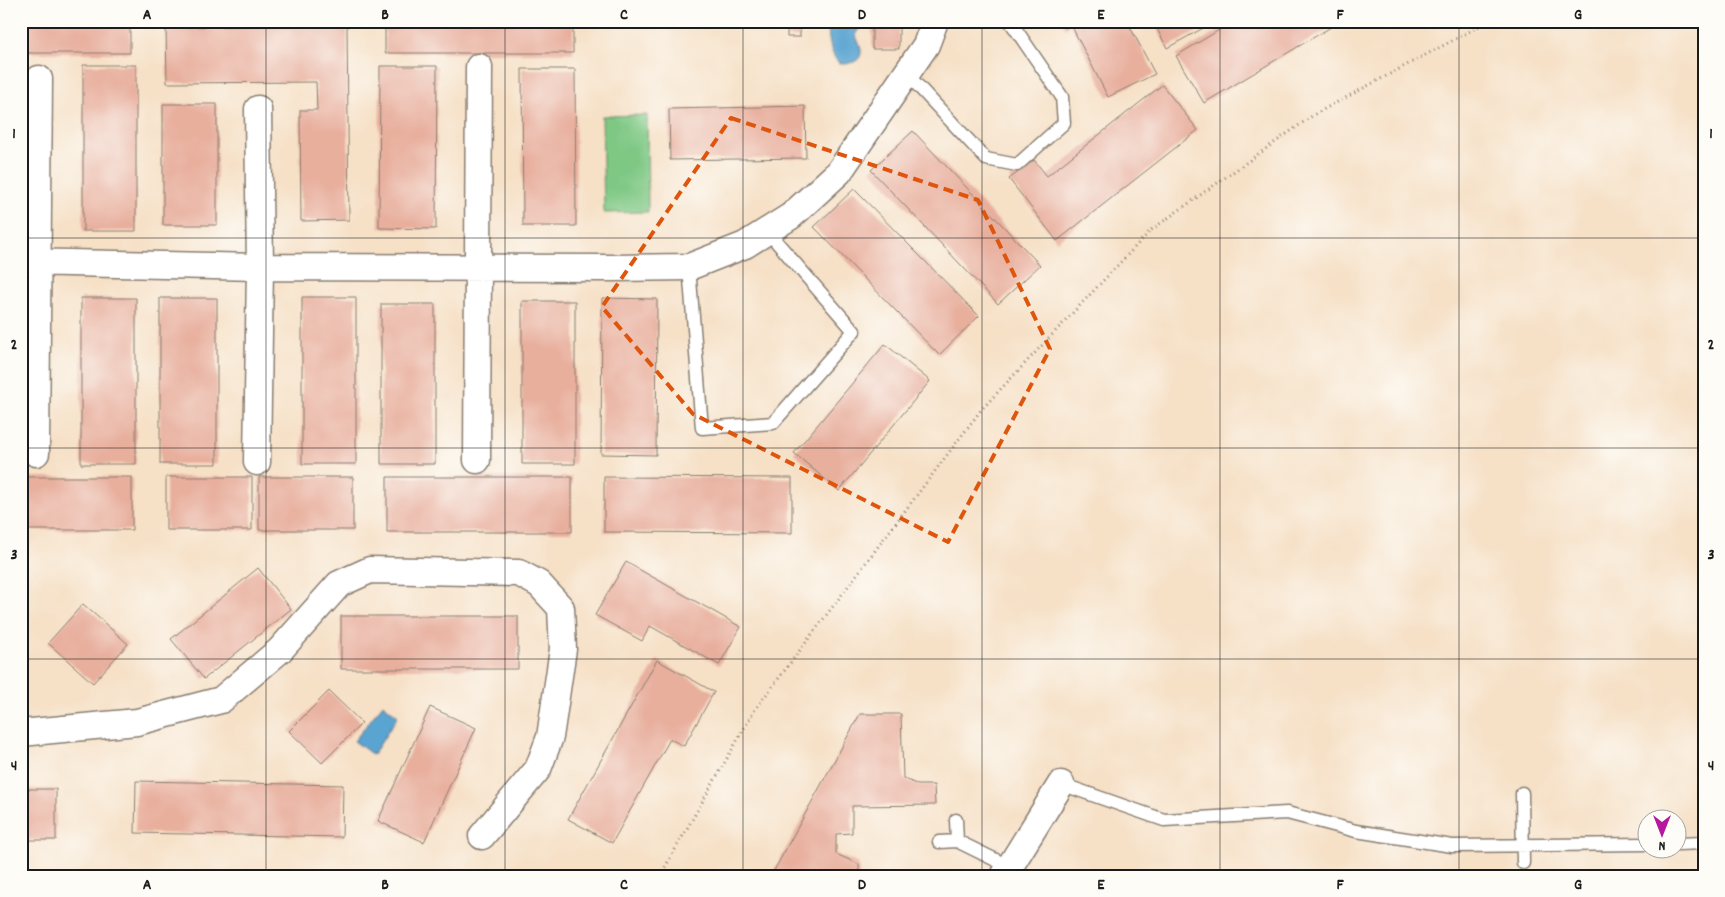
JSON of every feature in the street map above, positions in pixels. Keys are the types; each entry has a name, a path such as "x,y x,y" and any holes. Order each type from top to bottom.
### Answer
{"street":[{"path":"30,262 260,267 689,267 745,245 791,216 839,172 926,45 935,21"},
{"path":"477,460 480,67"},
{"path":"36,453 30,262 39,79"},
{"path":"257,462 260,267 258,109"},
{"path":"21,733 137,722 221,700 280,650 339,584 370,570 519,573 539,584 560,608 562,649 560,669 550,737 538,769 482,836"},
{"path":"1007,871 1061,784"}],"lane":[{"path":"907,74 986,159 1017,165 1064,123 1062,97 1010,21"},
{"path":"689,267 702,428 773,423 854,332 767,231"},
{"path":"1061,784 1164,820 1288,813 1356,831 1452,846 1638,844"},
{"path":"1522,793 1523,863"},
{"path":"956,820 957,841"},
{"path":"939,842 957,841 1007,871"},
{"path":"1688,844 1704,843"}],"path":[{"path":"660,876 754,711 981,410 1151,230 1315,114 1488,21"}],"highlighted area":[{"path":"731,118 978,200 1050,349 948,542 693,414 602,307"}],"green space":[{"path":"647,115 648,212 604,213 602,116"}],"water":[{"path":"828,21 863,21 862,26 856,33 861,50 857,60 851,63 839,63 836,59 830,44"},
{"path":"383,704 398,716 373,755 354,741"}],"building":[{"path":"21,21 130,21 130,53 21,53"},
{"path":"385,21 573,21 573,53 385,53"},
{"path":"787,21 800,21 800,37 787,37"},
{"path":"872,21 899,21 899,49 872,49"},
{"path":"1062,21 1127,21 1155,74 1108,97 1071,25 1065,28"},
{"path":"1153,21 1216,21 1167,48"},
{"path":"1234,21 1341,21 1204,103 1176,56"},
{"path":"347,25 349,220 301,221 300,110 317,110 316,82 167,83 166,27"},
{"path":"83,65 136,65 136,231 83,231"},
{"path":"380,66 437,66 436,229 379,228"},
{"path":"522,69 575,69 576,226 523,226"},
{"path":"1162,85 1198,130 1057,241 1009,179 1034,160 1047,176"},
{"path":"163,104 217,104 217,225 163,225"},
{"path":"805,106 806,158 670,160 669,109"},
{"path":"913,131 1040,265 998,304 871,170"},
{"path":"854,189 979,316 939,355 814,227"},
{"path":"302,297 356,297 356,464 302,464"},
{"path":"81,298 136,298 136,464 81,464"},
{"path":"160,298 217,298 217,464 160,464"},
{"path":"602,298 657,299 656,455 601,454"},
{"path":"522,301 575,301 575,464 522,464"},
{"path":"381,304 435,304 435,464 381,464"},
{"path":"885,344 930,381 839,491 794,453"},
{"path":"21,477 132,477 132,530 21,530"},
{"path":"166,477 252,477 252,530 166,530"},
{"path":"259,477 353,477 353,530 259,530"},
{"path":"387,477 572,477 572,532 387,532"},
{"path":"604,477 792,478 792,533 604,532"},
{"path":"626,562 741,627 719,665 650,626 642,641 595,615"},
{"path":"258,568 291,609 204,679 171,639"},
{"path":"83,604 128,644 93,683 48,643"},
{"path":"341,616 518,616 518,669 341,669"},
{"path":"657,660 714,692 684,746 670,739 612,843 568,819"},
{"path":"329,691 362,723 322,763 289,731"},
{"path":"430,707 476,728 424,842 378,821"},
{"path":"860,714 901,714 903,778 918,785 934,785 935,805 852,806 852,833 836,834 836,854 859,864 859,876 771,876"},
{"path":"136,781 343,785 342,837 135,833"},
{"path":"21,789 56,789 56,840 21,840"}]}
